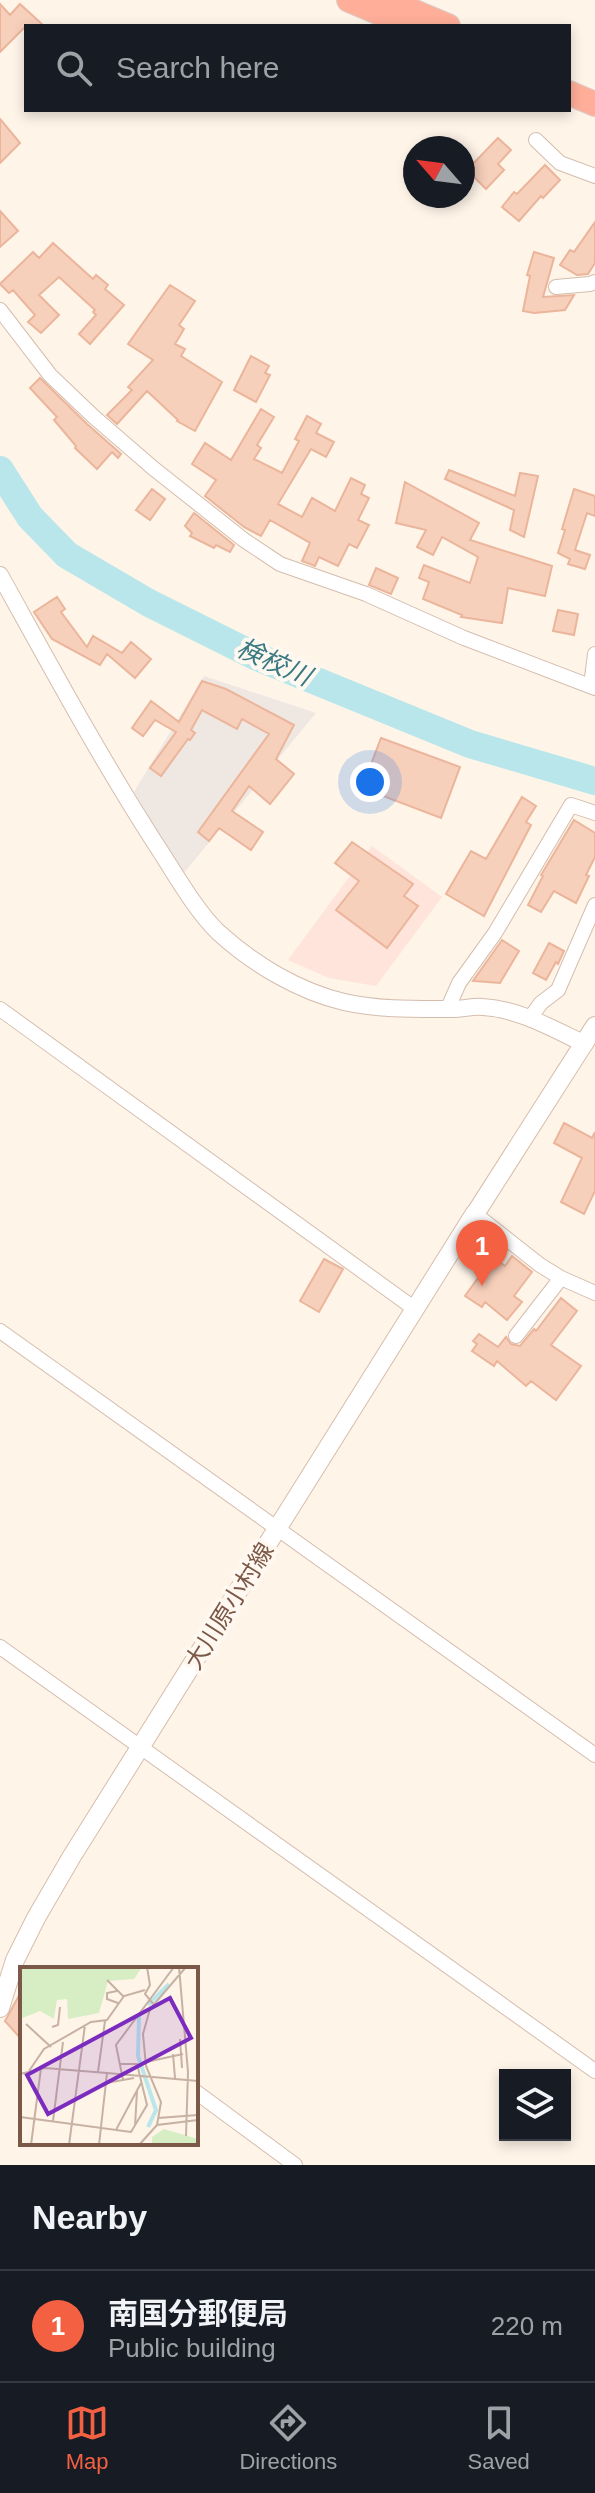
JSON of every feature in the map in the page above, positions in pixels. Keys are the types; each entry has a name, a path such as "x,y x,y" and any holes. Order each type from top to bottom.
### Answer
{"highway":[{"path":"349,0 406,24"},
{"path":"386,0 443,24"},
{"path":"571,78 595,88"},
{"path":"571,94 595,104"}],"main road":[{"name":"大川原小村線","path":"0,2008 72,1856 475,1214 590,1045 595,1026"}],"street":[{"path":"536,140 560,163 595,176"},
{"path":"556,287 595,282"},
{"path":"0,310 50,375 94,417 244,540 280,564 366,594 464,638 593,687 595,654"},
{"path":"0,576 55,676 179,880 215,929 250,959 313,993 346,1002 393,1008 483,1007 508,1011 590,1045"},
{"path":"448,1008 459,983 495,933 571,805 595,813"},
{"path":"530,1018 541,1003 558,990 595,905"},
{"path":"0,1009 415,1309"},
{"path":"475,1214 540,1265 595,1293"},
{"path":"516,1336 561,1278"},
{"path":"0,1331 595,1755"},
{"path":"0,1647 595,2071"},
{"path":"198,2093 295,2165"}],"shaded area":[{"path":"204,676 316,713 183,874 134,792"},
{"path":"372,846 442,897 376,986 329,978 288,960"}],"building":[{"path":"0,4 10,15 20,4 42,24 24,24 24,28 0,52"},
{"path":"0,119 20,143 0,163"},
{"path":"498,138 511,150 498,164 504,170 486,189 475,178 475,162"},
{"path":"545,165 560,180 519,221 502,207"},
{"path":"0,211 18,231 0,247"},
{"path":"595,222 595,263 588,274 577,275 560,265 570,250 574,252"},
{"path":"53,243 93,279 96,275 108,285 105,289 124,305 90,344 79,334 96,315 95,310 59,277 39,295 59,315 41,333 28,322 35,315 13,290 9,293 0,284 33,252 39,258"},
{"path":"534,252 554,258 543,297 574,295 565,310 523,311 530,276 527,275"},
{"path":"170,285 195,301 179,325 184,329 175,344 185,349 181,356 222,382 195,431 177,421 147,391 117,424 107,415 132,390 128,387 153,360 128,344"},
{"path":"251,356 269,366 265,373 270,375 256,402 234,390"},
{"path":"40,378 121,454 118,458 112,452 97,469 75,448 54,420 57,417 30,388"},
{"path":"261,409 274,417 257,445 261,448 254,459 282,473 299,441 295,439 307,416 321,424 316,433 334,442 326,457 311,449 278,504 302,517 312,498 335,511 351,478 365,485 361,494 369,498 358,520 369,525 357,548 349,544 338,566 319,557 315,566 302,561 310,543 270,520 261,536 244,527 205,496 216,480 192,464 205,443 231,460"},
{"path":"449,470 515,496 520,473 538,476 524,537 510,530 514,510 445,479"},
{"path":"405,482 479,523 470,540 552,566 545,596 508,588 502,623 461,617 423,599 429,582 419,578 424,565 470,583 478,557 442,537 433,555 417,547 426,530 396,523"},
{"path":"152,489 165,499 150,520 136,510"},
{"path":"574,489 595,496 595,516 587,513 575,550 590,555 585,569 568,564 570,559 558,553"},
{"path":"194,513 234,545 230,552 190,536 192,533 185,526"},
{"path":"376,568 398,578 391,594 369,585"},
{"path":"57,597 65,609 61,612 87,647 93,636 122,653 131,642 151,659 135,678 107,654 100,665 52,639 34,612"},
{"path":"558,610 578,614 574,635 553,631"},
{"path":"202,681 226,689 294,725 276,759 294,774 270,804 249,786 232,811 263,832 251,850 219,828 209,841 198,832 269,734 242,719 237,729 202,710 191,730 195,733 161,776 150,768 176,732 155,720 143,736 132,728 151,701 179,722"},
{"path":"381,738 460,767 441,818 362,788"},
{"path":"522,797 536,806 526,822 531,825 484,916 446,894 471,851 486,859"},
{"path":"574,820 595,833 595,857 586,875 589,876 576,903 554,891 541,912 528,905 541,875"},
{"path":"352,842 413,884 404,896 418,906 387,948 336,910 359,881 335,863"},
{"path":"502,940 519,951 500,983 473,981"},
{"path":"549,943 564,951 546,980 533,973"},
{"path":"564,1123 592,1138 595,1132 595,1191 584,1214 561,1202 582,1158 554,1143"},
{"path":"483,1250 505,1266 512,1256 532,1272 514,1296 522,1302 507,1320 485,1302 482,1307 465,1296 483,1271 473,1264"},
{"path":"324,1259 343,1269 319,1312 300,1301"},
{"path":"561,1298 577,1311 551,1345 581,1366 556,1400 531,1381 526,1386 497,1361 494,1366 472,1351 477,1344 473,1341 479,1334 498,1347 506,1337 511,1344 520,1346 534,1329 536,1331"},
{"path":"20,1994 20,2038 5,2021"}],"waterway":[{"name":"検校川","path":"0,470 30,517 67,555 149,603 255,656 470,744 595,781"}],"place":[{"name":"南国分郵便局","path":"482,1286"}]}
